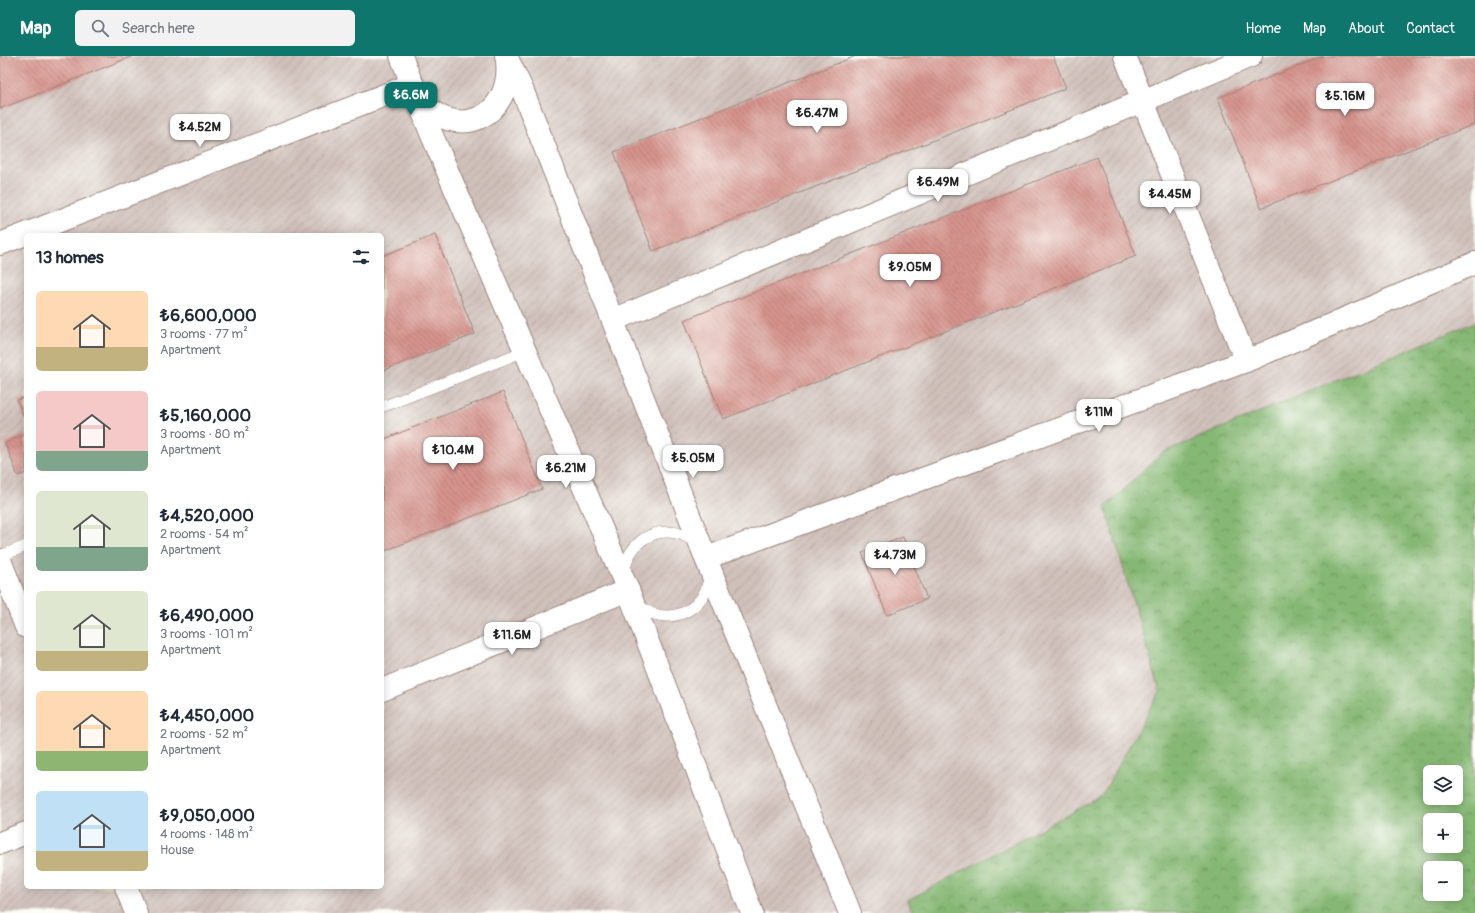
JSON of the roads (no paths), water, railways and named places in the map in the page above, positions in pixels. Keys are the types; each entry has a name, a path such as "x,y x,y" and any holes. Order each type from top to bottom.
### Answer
{"street":[{"path":"401,56 431,133 628,590 752,913"},
{"path":"415,56 411,69 412,84 418,98 428,110 442,118 456,122 472,120 486,114 498,104 505,91 508,76 509,57"},
{"path":"1125,56 1246,362"},
{"path":"612,320 1251,56"},
{"path":"509,57 706,558 850,913"},
{"path":"28,233 412,84"},
{"path":"0,244 24,235"},
{"path":"706,558 1246,362 1475,264"},
{"path":"0,560 24,622"},
{"path":"384,689 628,590"},
{"path":"0,843 24,834"},
{"path":"127,889 136,913"}],"lane":[{"path":"384,405 525,351"},
{"path":"664,532 677,533 694,543 706,558 709,570 708,584 703,596 694,606 683,613 670,616 657,615 645,610 635,601 628,590 625,577 629,558 640,542 651,535 664,532"},
{"path":"0,556 24,547"}]}
